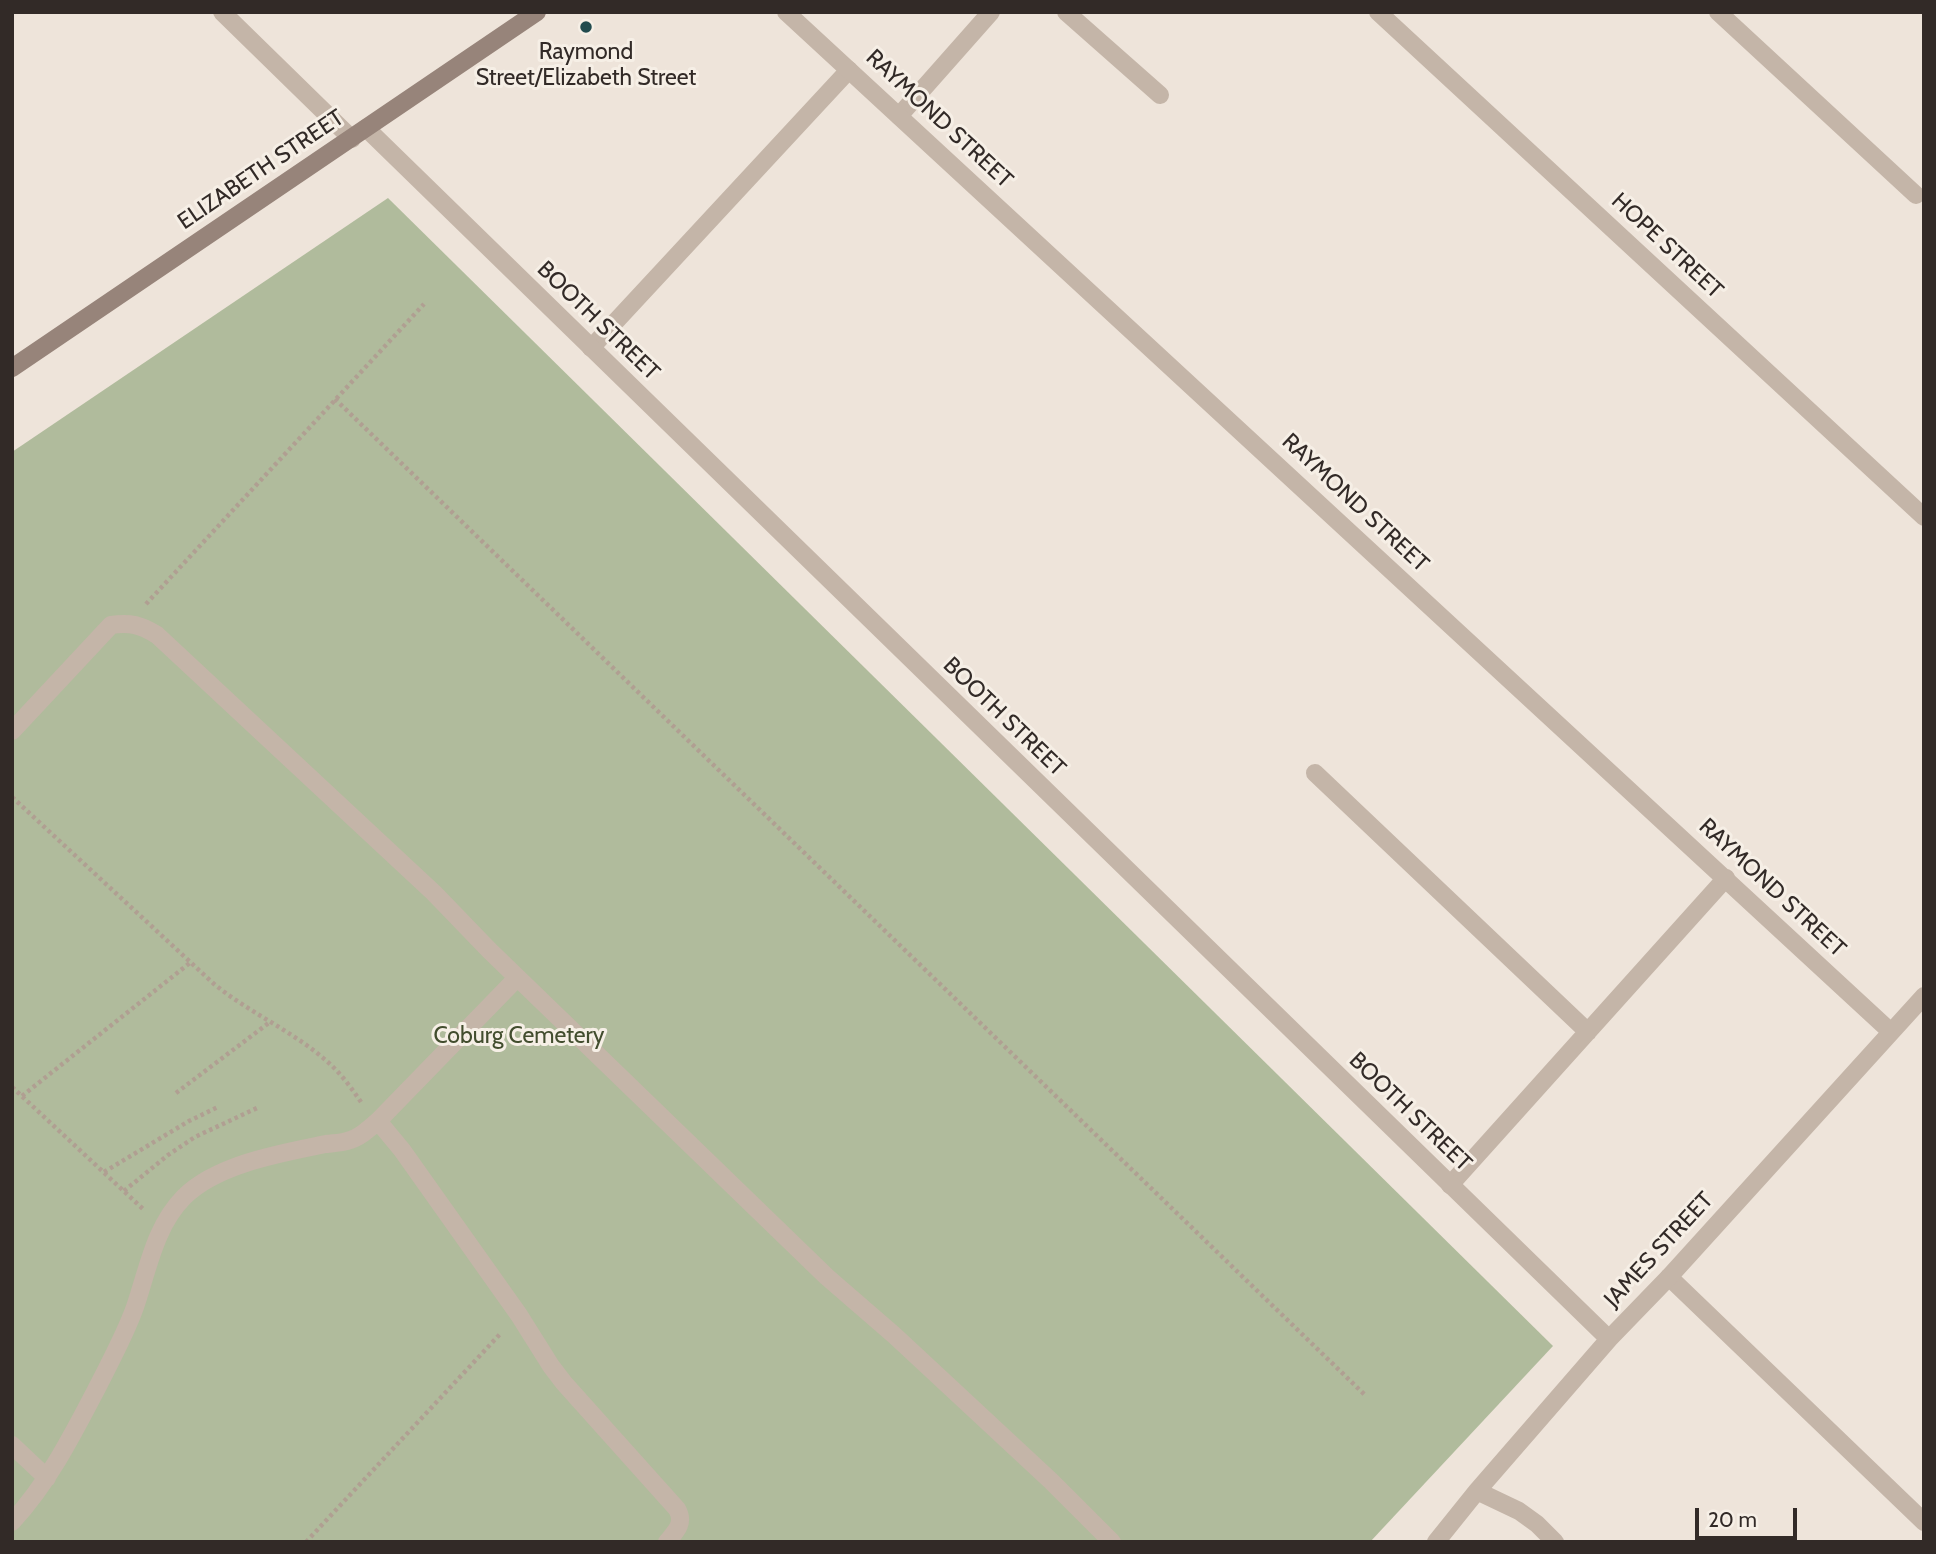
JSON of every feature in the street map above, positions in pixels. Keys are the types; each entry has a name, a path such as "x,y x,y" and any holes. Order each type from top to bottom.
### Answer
{"main road":[{"name":"ELIZABETH STREET","path":"12,368 537,12"}],"street":[{"name":"BOOTH STREET","path":"222,12 359,133 591,348 1609,1339"},
{"name":"RAYMOND STREET","path":"786,12 1891,1032"},
{"path":"899,116 991,12"},
{"path":"1066,12 1160,95"},
{"name":"HOPE STREET","path":"1377,12 1924,517"},
{"path":"1718,12 1916,195"},
{"path":"591,348 849,70"},
{"path":"12,731 111,625 138,624 157,635 434,893 517,978 827,1277 1051,1480 1112,1542"},
{"path":"1315,773 1588,1031"},
{"path":"1450,1185 1726,878"},
{"path":"12,1522 47,1478 76,1428 108,1367 134,1308 162,1226 183,1197 216,1176 263,1157 347,1141 362,1134 377,1122 517,978"},
{"name":"JAMES STREET","path":"1436,1542 1609,1339 1668,1278 1924,996"},
{"path":"377,1122 402,1150 564,1383 677,1509 681,1522 667,1542"},
{"path":"1668,1278 1924,1522"},
{"path":"12,1445 47,1478"},
{"path":"1477,1491 1518,1511 1537,1524 1555,1542"}],"path":[{"path":"128,623 424,304"},
{"path":"335,398 1366,1396"},
{"path":"12,797 229,996 299,1040 331,1065 377,1122"},
{"path":"22,1096 191,962"},
{"path":"176,1093 270,1022"},
{"path":"12,1087 162,1226"},
{"path":"104,1172 188,1121 218,1107"},
{"path":"124,1191 195,1137 257,1108"},
{"path":"306,1542 519,1315"}],"green space":[{"name":"Coburg Cemetery","path":"388,198 1553,1346 1370,1542 12,1542 12,452"}],"place":[{"name":"Raymond Street/Elizabeth Street","path":"586,27"}]}
